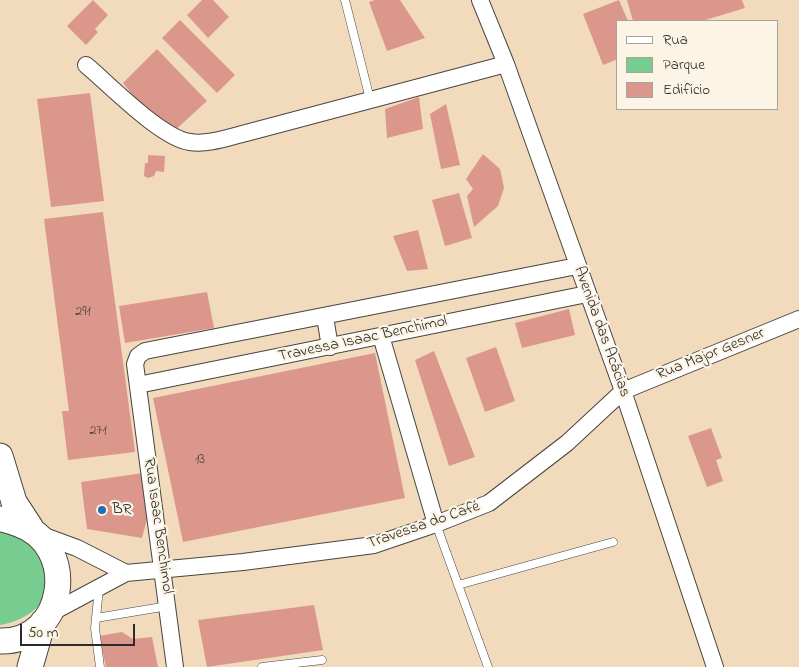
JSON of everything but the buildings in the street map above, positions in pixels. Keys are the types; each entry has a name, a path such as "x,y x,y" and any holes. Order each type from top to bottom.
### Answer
{"main road":[{"path":"0,456 14,502 57,562 58,597 47,617 30,667"},
{"path":"0,519 35,531"},
{"path":"0,641 26,635 47,617"}],"street":[{"name":"Avenida das Acácias","path":"480,0 506,64 623,391 715,667"},
{"path":"86,65 167,134 190,142 207,142 506,64"},
{"name":"Travessa Isaac Benchimol","path":"145,351 577,266"},
{"name":"Travessa Isaac Benchimol","path":"138,386 587,294"},
{"path":"325,317 330,347"},
{"name":"Rua Major Gesner","path":"623,391 799,319"},
{"path":"381,336 436,524"},
{"name":"Rua Isaac Benchimol","path":"145,351 138,356 136,364 138,386 175,667"},
{"name":"Travessa do Café","path":"126,573 243,562 374,546 436,524 489,503 567,444 623,391"},
{"path":"35,531 77,548 126,573"},
{"path":"47,617 99,586 126,573"}],"lane":[{"path":"345,0 370,99"},
{"path":"436,524 488,667"},
{"path":"458,585 613,542"},
{"path":"99,586 95,637 100,667"},
{"path":"96,618 168,606"},
{"path":"262,667 322,660"}],"green space":[{"path":"0,526 39,547 48,581 47,590 39,606 25,617 0,625"}],"place":[{"name":"BR","path":"102,510"}]}
